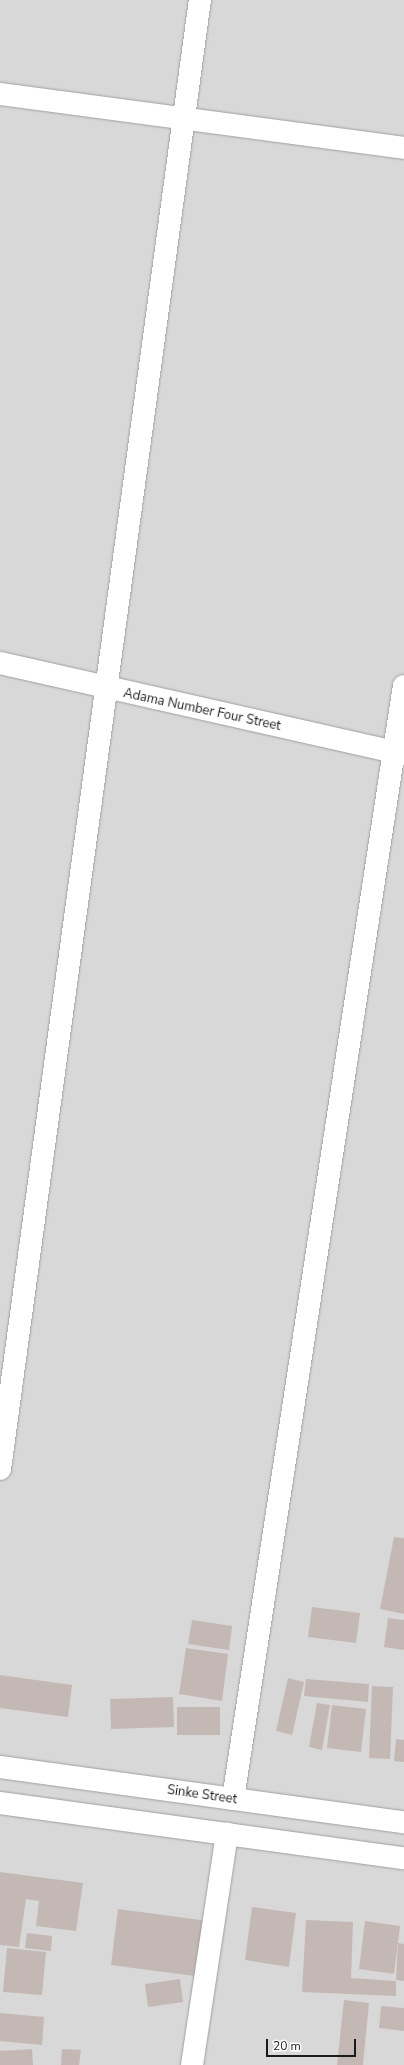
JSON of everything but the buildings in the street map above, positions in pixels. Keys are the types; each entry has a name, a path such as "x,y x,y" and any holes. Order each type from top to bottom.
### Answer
{"street":[{"path":"0,1469 200,0"},
{"path":"0,94 404,148"},
{"name":"Adama Number Four Street","path":"0,663 106,689 399,753"},
{"path":"233,1799 399,753 404,686"},
{"name":"Sinke Street","path":"0,1767 404,1822"},
{"path":"0,1803 404,1858"},
{"path":"192,2065 227,1834"}],"shaded area":[{"path":"0,0 404,0 404,2065 0,2065"}]}
